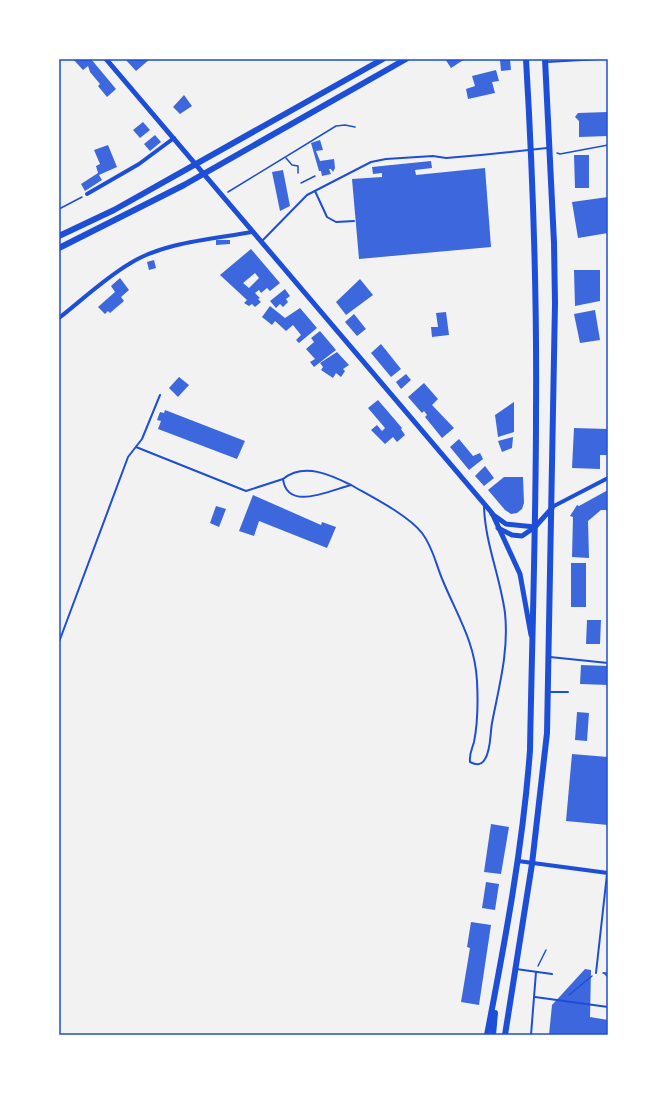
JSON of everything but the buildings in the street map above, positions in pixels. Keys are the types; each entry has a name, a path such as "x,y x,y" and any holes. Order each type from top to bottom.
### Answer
{"main road":[{"path":"59,236 114,210 383,59"},
{"path":"59,248 184,185 406,59"},
{"path":"487,1035 518,862 527,791 530,750 535,527 536,288 526,59"},
{"path":"505,1035 532,864 545,766 549,657 555,288 545,61"},
{"path":"493,1035 498,980"}],"street":[{"path":"106,59 492,514 520,574 532,643"},
{"path":"87,194 139,164 174,138"},
{"path":"59,318 129,264 146,255 193,242 252,232"},
{"path":"498,528 512,535 522,536 535,527 552,508 608,478"},
{"path":"492,514 506,524 535,527"},
{"path":"518,862 608,873"}],"lane":[{"path":"545,61 566,59 600,59"},
{"path":"261,241 307,195 371,162 386,159 433,156 446,158 549,147"},
{"path":"315,191 327,218 336,222 354,221"},
{"path":"59,642 128,456 142,439 160,395"},
{"path":"136,447 246,491 283,478 289,474 301,471 320,472 352,485 413,525 422,533 430,547 443,580 471,641 476,664 476,715 474,742 469,756 470,762 476,765 480,764 486,759 492,724 500,692 506,648 503,601 484,526 484,504"},
{"path":"283,478 284,487 292,495 305,498 352,485"},
{"path":"549,657 608,663"},
{"path":"548,692 568,692"},
{"path":"596,973 608,873"},
{"path":"515,969 552,974"},
{"path":"531,1035 536,972"},
{"path":"534,996 608,1007"}],"path":[{"path":"221,196 278,161 286,158 336,126 345,125 356,127"},
{"path":"560,154 608,145"},
{"path":"286,158 292,166 298,166 298,173"},
{"path":"301,183 315,176"},
{"path":"59,209 87,194"},
{"path":"536,972 546,950"},
{"path":"563,1000 596,973"},
{"path":"608,973 603,973 608,977"}]}
